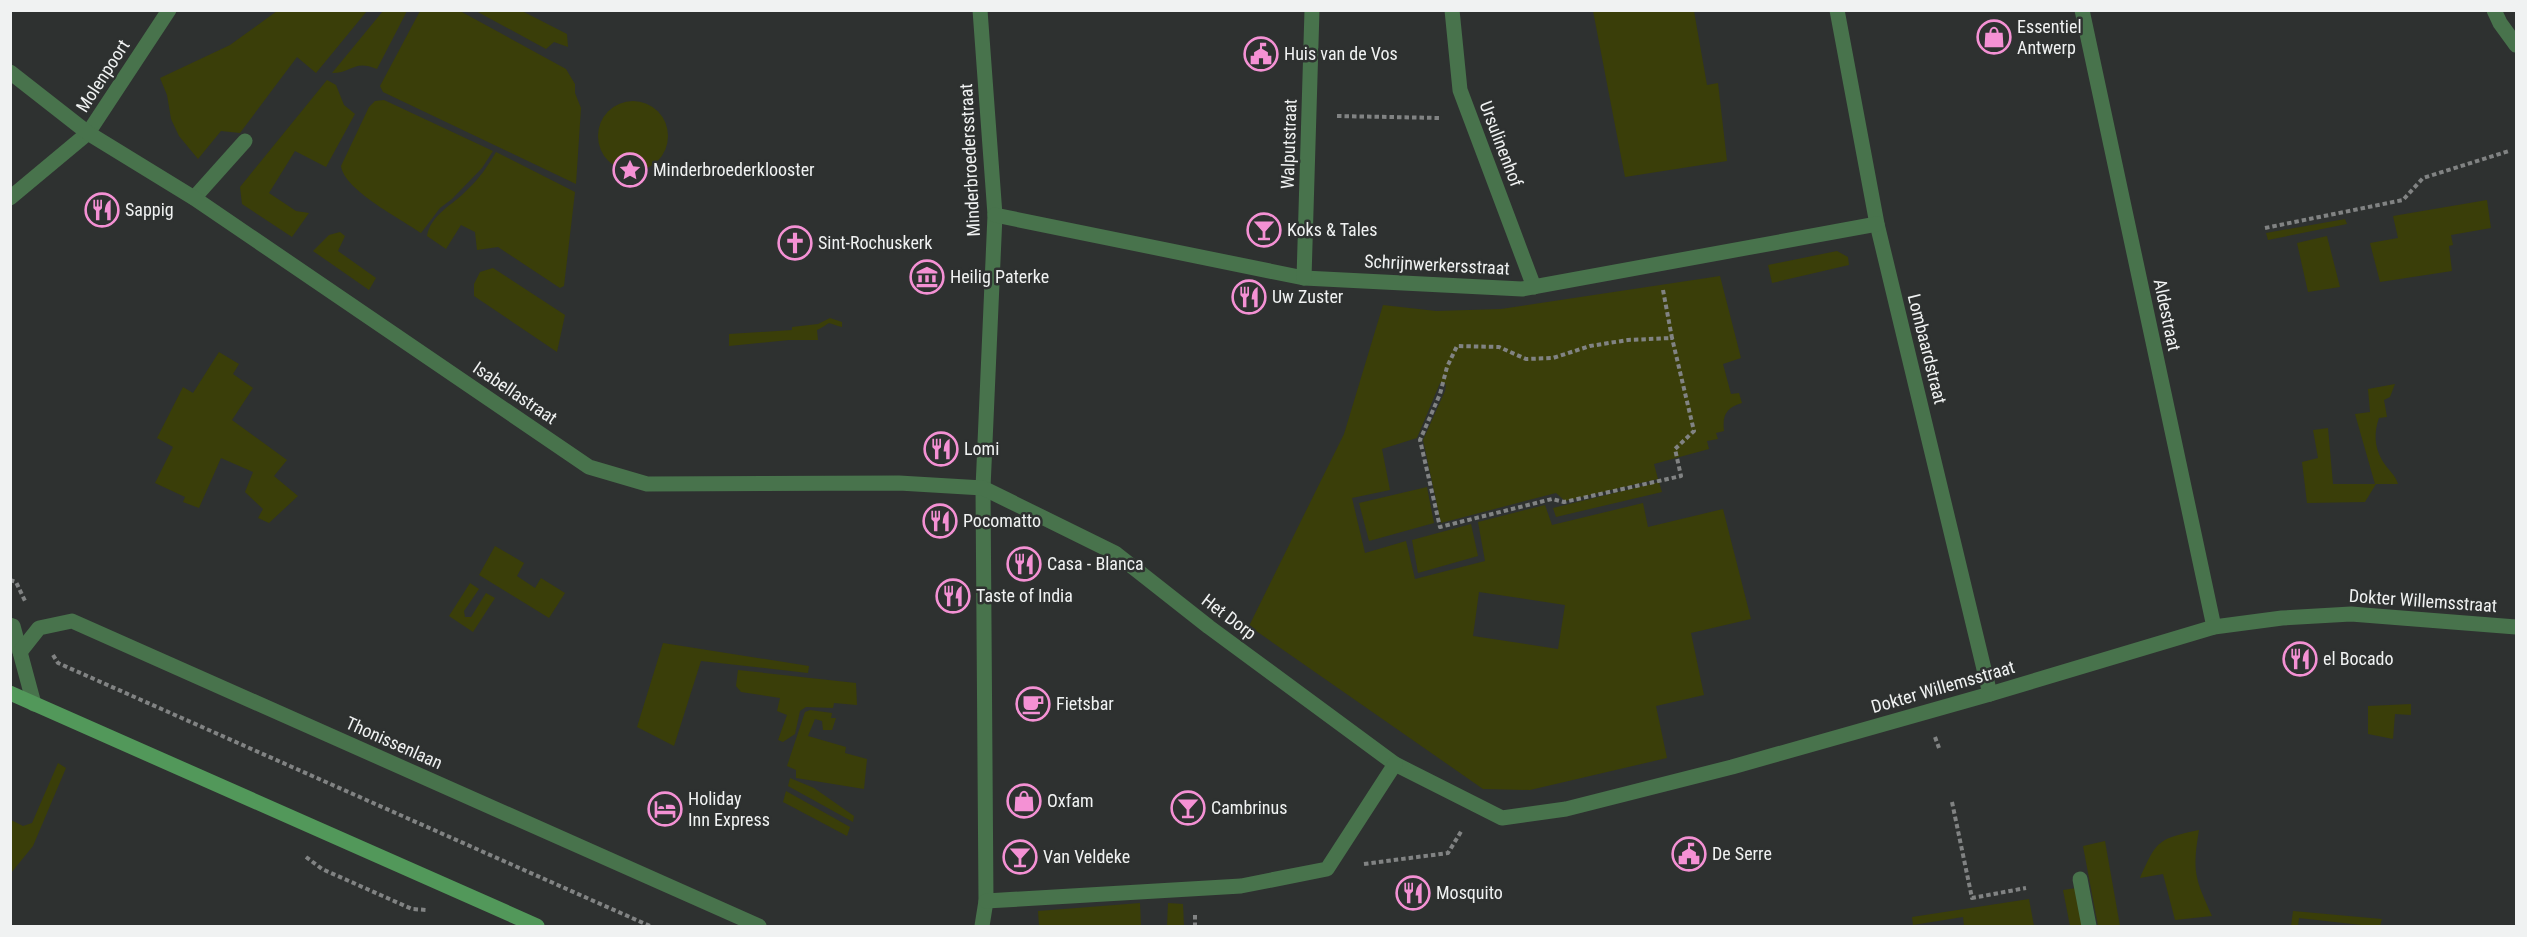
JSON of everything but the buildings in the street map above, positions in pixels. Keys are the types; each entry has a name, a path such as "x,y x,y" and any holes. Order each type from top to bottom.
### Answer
{"main road":[{"path":"10,693 537,927"}],"street":[{"name":"Molenpoort","path":"10,198 88,133 169,10"},
{"name":"Minderbroedersstraat","path":"980,10 995,215 983,488"},
{"name":"Walputstraat","path":"1304,278 1312,10"},
{"name":"Ursulinenhof","path":"1452,10 1460,90 1534,287"},
{"name":"Lombaardstraat","path":"1837,10 1877,224 1990,694"},
{"name":"Aldestraat","path":"2082,10 2214,627"},
{"path":"2494,10 2500,23 2517,45"},
{"name":"Isabellastraat","path":"10,72 88,133 194,198 589,467 647,484 899,483 983,488"},
{"path":"194,198 245,141"},
{"name":"Schrijnwerkersstraat","path":"995,215 1304,278 1522,289 1877,224"},
{"path":"982,927 986,901 983,488"},
{"name":"Het Dorp","path":"983,488 1115,554 1209,627 1395,764"},
{"name":"Dokter Willemsstraat","path":"1395,764 1502,818 1566,809 1732,767 1990,694 2214,627 2282,618 2351,614 2517,627"},
{"name":"Thonissenlaan","path":"20,652 39,628 72,621 759,927"},
{"path":"10,625 13,626 34,704"},
{"path":"986,901 1240,886 1327,868 1395,764"},
{"path":"2080,879 2089,927"}],"path":[{"path":"1309,116 1471,118"},
{"path":"2265,228 2403,200 2423,178 2509,152"},
{"path":"1659,265 1672,338 1694,431 1675,449 1681,476 1564,502 1552,499 1440,526 1420,440 1440,394 1446,367 1457,346 1498,347 1526,359 1544,358 1628,340 1672,338"},
{"path":"10,580 16,582"},
{"path":"58,663 650,927"},
{"path":"1952,802 1972,898 2026,888"},
{"path":"1327,868 1448,853 1477,806"}],"green space":[{"path":"277,11 367,11 316,73 297,57 240,133 221,131 198,159 179,136 171,119 167,95 160,78 230,45"},
{"path":"383,11 407,11 377,69 363,65 332,73"},
{"path":"420,11 460,11 566,69 575,84 575,93 581,108 576,184 383,92 380,86"},
{"path":"476,11 522,11 567,34 568,47 554,42 546,49"},
{"path":"1593,11 1694,11 1707,85 1718,83 1727,161 1625,177"},
{"path":"327,80 336,85 344,105 355,114 326,167 295,151 269,193 296,211 309,213 292,237 242,204 240,187"},
{"path":"384,100 493,151 482,168 440,208 421,233 362,194 344,175 341,166 369,107 375,101"},
{"path":"633,101 646,104 658,111 665,123 668,136 665,149 658,161 646,168 633,171 620,168 608,161 601,149 598,136 601,123 608,111 620,104"},
{"path":"496,152 575,192 564,286 560,288 498,247 477,250 475,232 461,225 446,249 427,236 433,222 475,181"},
{"path":"2487,200 2491,228 2451,235 2453,245 2449,246 2452,271 2380,282 2370,243 2398,238 2393,216"},
{"path":"2345,219 2347,224 2268,240 2266,233"},
{"path":"340,232 345,236 338,251 376,278 369,290 313,251 329,235"},
{"path":"2327,236 2340,287 2308,292 2297,243"},
{"path":"1837,251 1848,257 1849,265 1772,283 1768,265"},
{"path":"493,268 565,315 557,352 474,296 474,284 480,272"},
{"path":"1720,276 1741,358 1723,364 1731,394 1739,393 1742,403 1727,412 1724,431 1716,433 1718,439 1707,441 1709,449 1654,464 1658,479 1565,501 1556,493 1441,523 1423,440 1445,391 1446,385 1443,382 1440,383 1417,438 1382,449 1390,490 1352,498 1365,553 1406,541 1415,579 1485,561 1478,522 1545,505 1552,525 1643,503 1648,527 1723,509 1751,619 1691,633 1704,695 1656,706 1667,758 1530,790 1483,789 1249,626 1344,434 1383,305 1436,311 1501,309","holes":["1479,592 1565,605 1558,649 1473,636"]},
{"path":"830,318 842,322 842,327 828,323 817,330 818,340 789,340 729,346 729,334 792,330 792,327 818,324"},
{"path":"219,352 239,364 233,374 253,388 232,420 287,460 274,476 298,496 269,523 258,518 263,509 245,492 253,472 221,458 199,508 183,502 185,497 155,483 173,447 157,438 183,387 193,393"},
{"path":"2395,384 2390,397 2384,400 2387,417 2379,418 2376,439 2379,455 2398,484 2376,484 2365,502 2307,503 2302,462 2318,458 2313,430 2328,428 2333,484 2375,484 2355,414 2370,412 2368,389"},
{"path":"1659,482 1662,492 1556,517 1553,508"},
{"path":"1427,487 1434,523 1369,541 1359,503"},
{"path":"1471,524 1478,556 1418,573 1412,540"},
{"path":"495,546 524,563 517,576 535,588 541,578 565,593 549,618 479,575"},
{"path":"470,583 479,589 464,611 465,617 471,617 486,593 495,598 473,632 449,616"},
{"path":"663,643 809,666 808,673 701,661 674,746 637,727"},
{"path":"738,670 856,683 857,705 834,703 833,708 806,707 800,711 795,734 783,742 778,740 787,715 777,711 780,698 741,692 736,686"},
{"path":"2411,704 2411,715 2395,714 2393,739 2368,734 2368,706"},
{"path":"810,710 832,713 831,718 836,718 832,730 823,730 822,721 815,719 808,736 846,747 845,753 867,759 864,789 796,778 796,770 787,766 805,712"},
{"path":"58,763 66,768 33,846 11,873 11,820 23,826 32,823"},
{"path":"790,778 814,788 854,816 853,822 788,786"},
{"path":"786,791 850,827 847,836 783,802"},
{"path":"2199,830 2196,874 2212,916 2175,920 2163,874 2140,878 2155,848 2160,843 2175,836"},
{"path":"2105,841 2120,926 2098,926 2083,846"},
{"path":"2076,888 2083,926 2070,926 2063,890"},
{"path":"2029,899 2034,926 1964,926 1963,917 1913,925 1912,917"},
{"path":"1140,903 1141,926 1039,926 1038,911"},
{"path":"1168,903 1183,904 1184,926 1167,926"},
{"path":"2293,911 2382,919 2380,926 2370,926 2299,918 2298,926 2291,926"}],"place":[{"name":"Essentiel Antwerp","path":"1994,37"},
{"name":"Huis van de Vos","path":"1261,54"},
{"name":"Minderbroederklooster","path":"630,170"},
{"name":"Sappig","path":"102,210"},
{"name":"Koks & Tales","path":"1264,230"},
{"name":"Sint-Rochuskerk","path":"795,243"},
{"name":"Heilig Paterke","path":"927,277"},
{"name":"Uw Zuster","path":"1249,297"},
{"name":"Lomi","path":"941,449"},
{"name":"Pocomatto","path":"940,521"},
{"name":"Casa - Blanca","path":"1024,564"},
{"name":"Taste of India","path":"953,596"},
{"name":"el Bocado","path":"2300,659"},
{"name":"Fietsbar","path":"1033,704"},
{"name":"Oxfam","path":"1024,801"},
{"name":"Cambrinus","path":"1188,808"},
{"name":"Holiday Inn Express","path":"665,809"},
{"name":"De Serre","path":"1689,854"},
{"name":"Van Veldeke","path":"1020,857"},
{"name":"Mosquito","path":"1413,893"}]}
